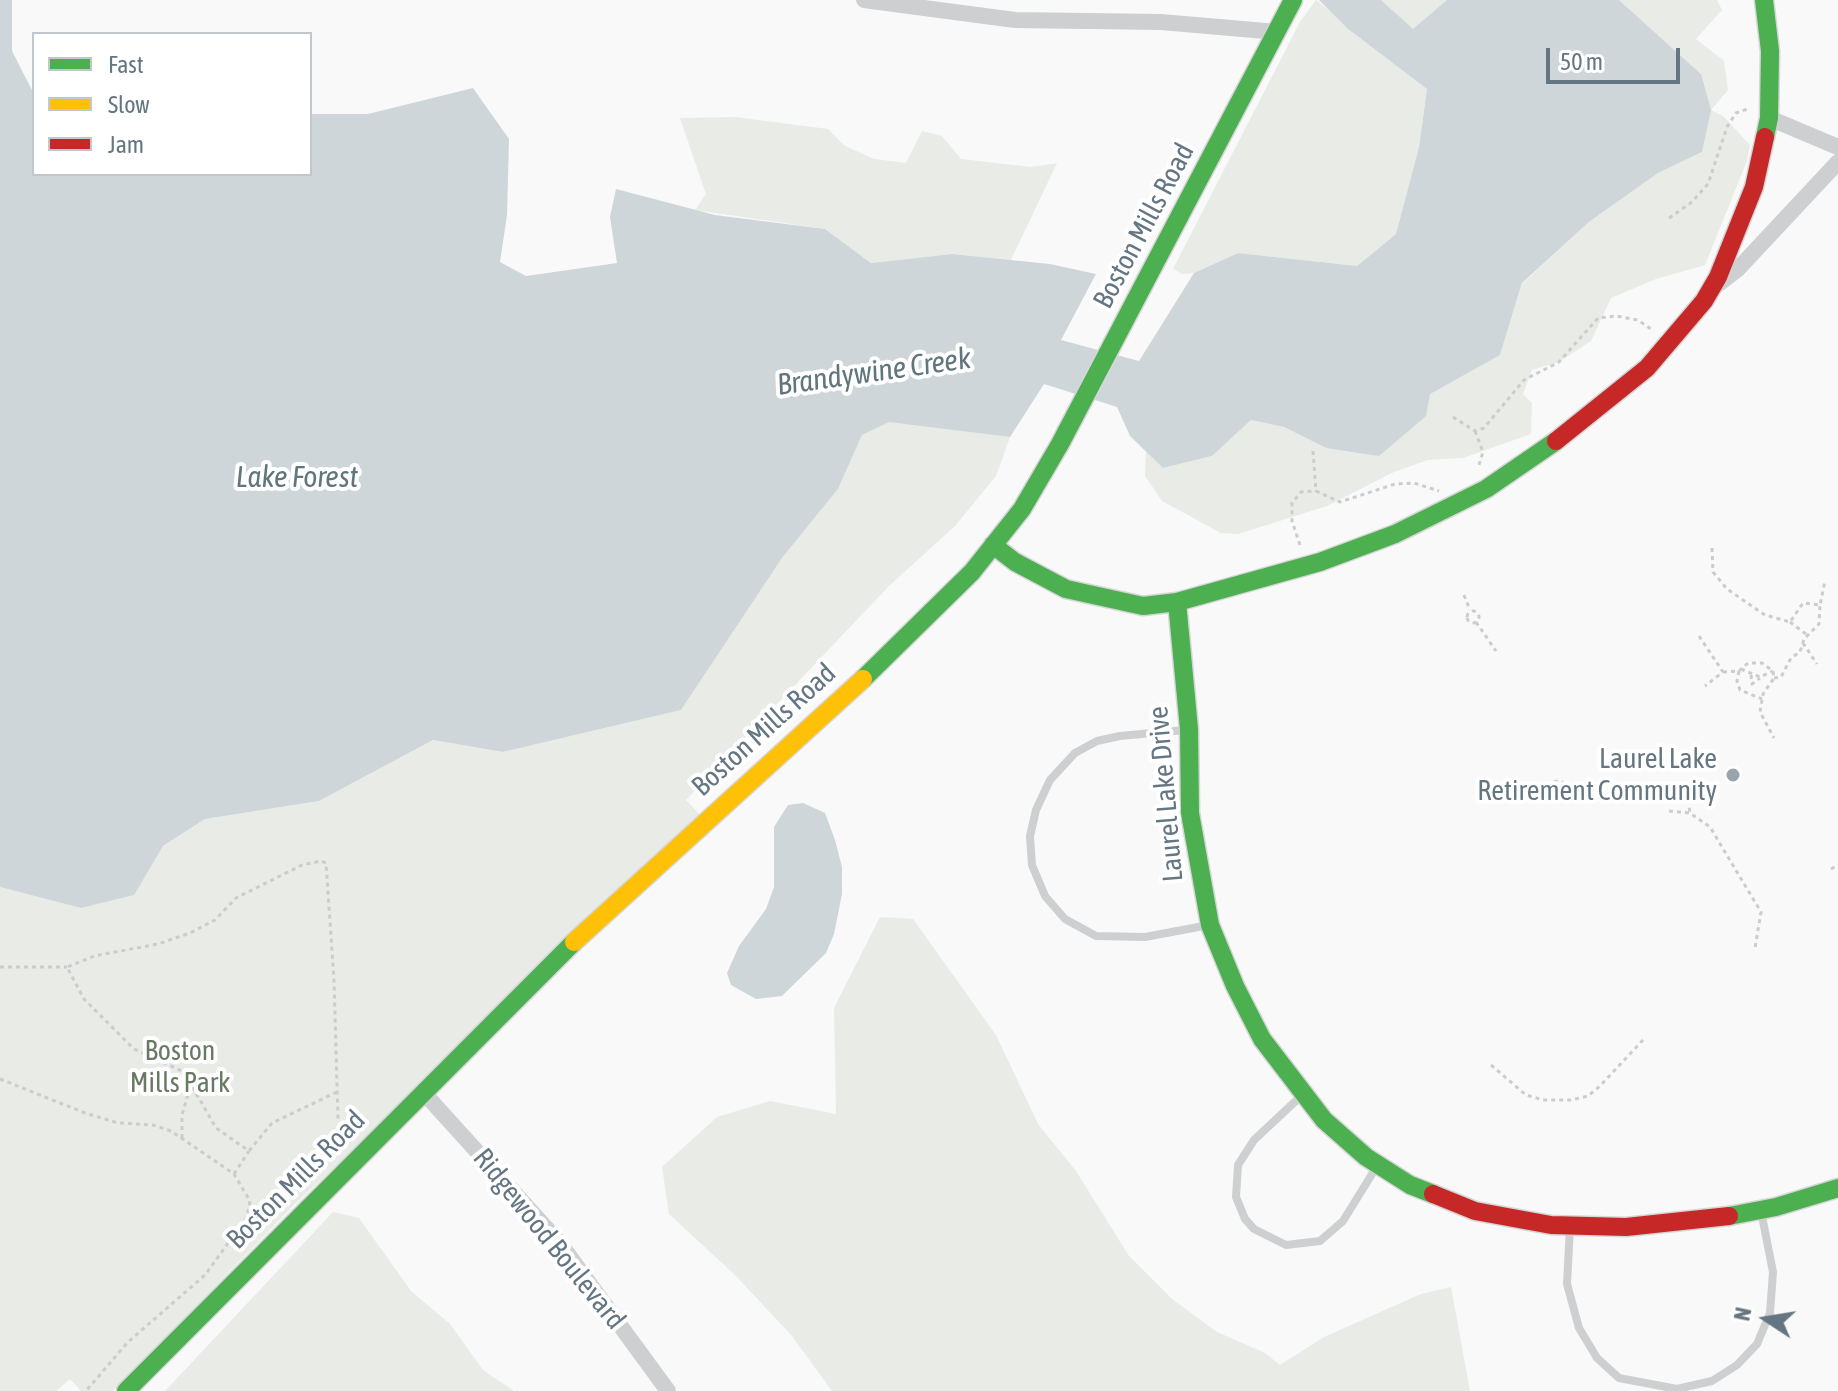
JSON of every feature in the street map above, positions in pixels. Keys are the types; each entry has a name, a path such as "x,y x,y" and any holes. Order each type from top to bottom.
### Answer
{"street":[{"path":"864,0 950,6 1015,20 1161,22 1277,32"},
{"name":"Boston Mills Road","path":"126,1391 571,945 947,601 1022,509 1060,444 1293,0"},
{"path":"993,545 1015,562 1066,589 1143,606 1177,602 1309,566 1395,534 1459,503 1571,432 1629,384 1669,343 1711,290 1742,225 1769,113 1770,51 1764,0"},
{"path":"1769,113 1838,147"},
{"path":"1711,290 1737,270 1838,162"},
{"name":"Laurel Lake Drive","path":"1177,602 1189,729 1190,813 1210,925 1235,986 1262,1039 1324,1120 1377,1165 1410,1185 1475,1211 1570,1226 1661,1226 1761,1210 1838,1188"},
{"name":"Ridgewood Boulevard","path":"424,1093 559,1242 668,1391"}],"lane":[{"path":"1189,729 1120,736 1097,741 1075,753 1058,769 1043,793 1032,823 1030,851 1035,878 1045,896 1079,930 1125,939 1210,925"},
{"path":"1302,1095 1254,1140 1238,1165 1236,1197 1245,1219 1254,1229 1286,1245 1320,1241 1343,1221 1377,1165"},
{"path":"1570,1226 1567,1284 1579,1328 1597,1358 1619,1378 1677,1389 1712,1381 1737,1365 1757,1344 1770,1313 1773,1272 1761,1210"}],"path":[{"path":"1669,218 1692,202 1708,184 1727,127 1736,113 1746,108 1769,113"},
{"path":"1475,431 1495,418 1524,380 1559,362 1598,318 1616,316 1638,320 1669,343"},
{"path":"1453,417 1475,431 1483,452 1472,477"},
{"path":"1313,451 1316,491"},
{"path":"1309,566 1292,521 1292,503 1301,492 1316,491 1340,502 1395,484 1414,483 1436,489 1459,503"},
{"path":"1712,548 1713,572 1727,589 1765,615 1790,622 1808,635"},
{"path":"1774,678 1781,677 1808,635 1819,624 1825,581"},
{"path":"1464,595 1470,611 1468,620 1476,622 1496,651"},
{"path":"1790,622 1803,603 1820,605"},
{"path":"1470,611 1478,613 1476,622"},
{"path":"1699,636 1723,672"},
{"path":"1803,643 1817,664"},
{"path":"1763,699 1740,690 1737,681 1740,670 1748,663 1762,663 1773,671 1774,678 1760,712 1774,738"},
{"path":"1705,686 1723,672 1740,670 1760,677"},
{"path":"1752,684 1773,671"},
{"path":"1750,696 1751,675"},
{"path":"1532,792 1556,781 1598,789"},
{"path":"1686,784 1690,813"},
{"path":"1669,811 1690,813 1710,827 1761,912 1755,948"},
{"path":"0,967 67,967 94,956 158,944 215,920 236,898 302,865 321,861 326,863 334,980 338,1119"},
{"path":"1831,869 1838,865"},
{"path":"67,967 84,999 134,1049 184,1072 216,1128 249,1151"},
{"path":"1491,1065 1526,1095 1543,1100 1571,1100 1588,1096 1600,1086 1643,1040"},
{"path":"0,1079 85,1113 118,1123 153,1125 182,1138 234,1174 250,1201 247,1217 205,1275 128,1342 86,1391"},
{"path":"182,1138 184,1104 191,1084"},
{"path":"234,1174 272,1123 337,1092"}],"green space":[{"path":"1316,0 1427,89 1419,147 1396,234 1357,266 1238,253 1194,273 1182,274 1173,269 1300,22"},
{"path":"1381,0 1447,0 1413,30"},
{"path":"1619,0 1717,0 1722,10 1696,39 1724,61 1728,90 1711,110 1723,116 1750,145 1747,161 1705,265 1656,279 1611,298 1591,341 1559,362 1532,370 1523,394 1532,403 1531,434 1463,458 1428,460 1394,472 1327,506 1238,534 1221,533 1162,501 1145,476 1146,451 1163,468 1212,456 1251,420 1284,427 1326,448 1500,355 1522,284 1589,222 1658,173 1702,152 1701,74"},
{"path":"735,117 828,129 845,146 874,159 906,163 922,131 942,136 961,159 1031,167 1057,163 1011,260 952,254 871,263 825,229 695,210 706,194 680,118"},
{"name":"Boston Mills Park","path":"889,421 1010,437 996,476 955,526 889,586 686,800 705,820 294,1205 113,1391 81,1391 70,1379 56,1391 0,1391 0,887 81,908 133,895 163,846 205,819 319,801 433,740 503,752 681,710 782,558 838,489 862,435"},
{"path":"880,917 913,919 996,1035 1038,1124 1076,1171 1129,1256 1172,1299 1217,1332 1265,1353 1280,1365 1324,1337 1421,1294 1451,1287 1470,1391 832,1391 792,1336 735,1275 669,1214 662,1167 717,1117 770,1101 836,1114 834,1008"},
{"path":"333,1212 359,1218 411,1291 450,1324 483,1370 514,1391 165,1391"}],"water":[{"name":"Lake Forest","path":"0,0 12,0 12,51 32,90 32,176 312,176 312,114 368,114 473,88 509,139 507,215 500,262 526,276 617,263 610,217 616,189 715,215 825,229 871,263 952,254 1050,264 1096,274 1061,340 1139,361 1194,273 1238,253 1357,266 1396,234 1419,147 1427,89 1347,28 1319,0 1381,0 1413,29 1447,0 1619,0 1701,74 1711,110 1702,152 1658,173 1589,222 1522,283 1500,355 1430,394 1426,416 1379,456 1326,448 1284,427 1251,420 1212,456 1163,468 1130,436 1117,407 1044,384 1010,437 889,422 862,435 838,489 782,558 681,710 503,752 433,740 319,801 205,819 163,846 134,895 81,908 0,887"},
{"path":"803,803 825,813 842,867 842,894 834,934 826,953 782,996 756,999 731,985 727,973 739,946 766,909 774,887 774,827 788,805"}],"traffic: fast":[{"path":"863,679 972,572 1022,509 1060,444 1293,0"},
{"path":"1764,0 1770,51 1769,118 1765,137"},
{"path":"993,545 1015,562 1066,589 1143,606 1177,602 1320,562 1395,534 1486,489 1556,441"},
{"path":"1177,602 1189,729 1190,813 1210,925 1235,986 1262,1039 1324,1120 1366,1157 1410,1185 1433,1194"},
{"path":"126,1391 574,942"},
{"path":"1729,1216 1776,1207 1838,1188"}],"traffic: slow":[{"path":"574,942 863,679"}],"traffic: jam":[{"path":"1556,441 1647,368 1704,301 1718,277 1754,187 1765,137"},
{"path":"1433,1194 1475,1211 1551,1225 1626,1227 1729,1216"}],"place":[{"name":"Laurel Lake Retirement Community","path":"1733,775"}],"water label":[{"name":"Brandywine Creek","path":"874,372"}]}
